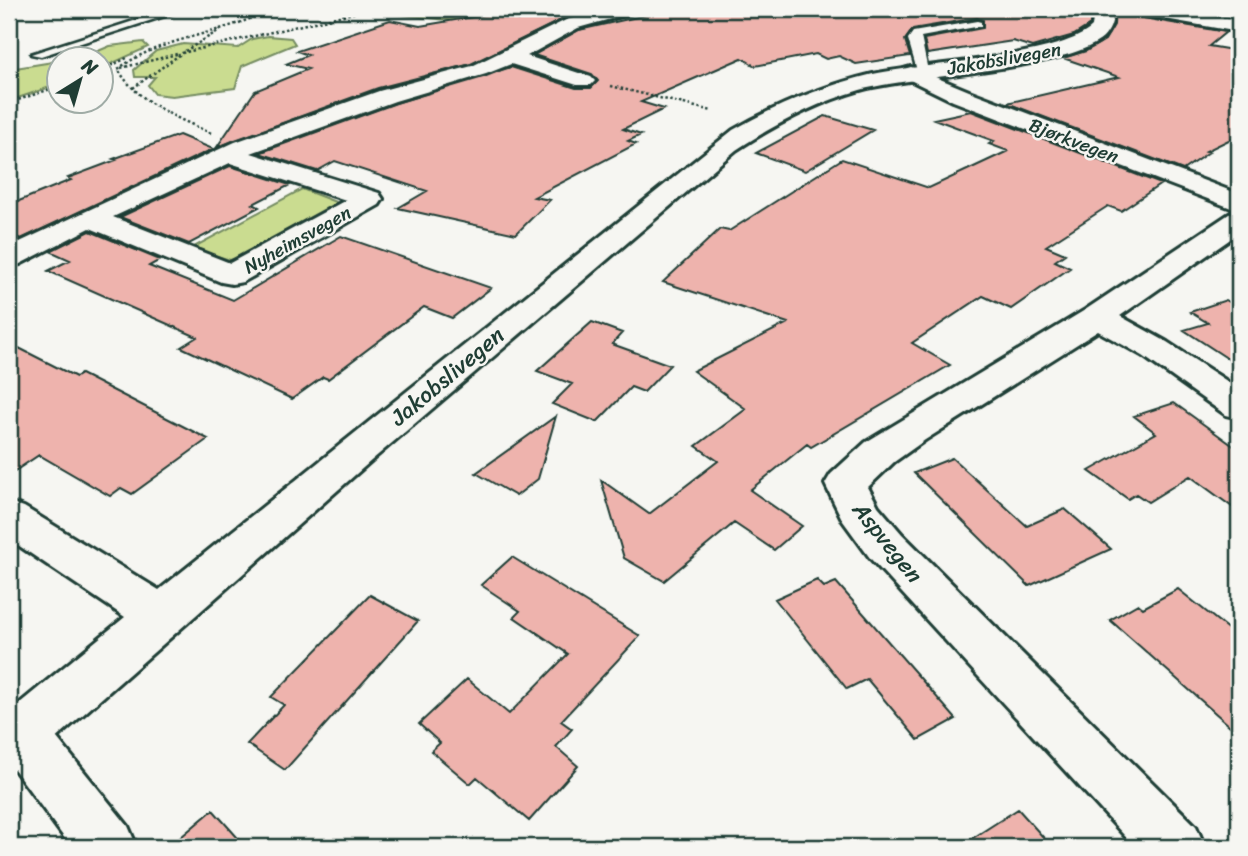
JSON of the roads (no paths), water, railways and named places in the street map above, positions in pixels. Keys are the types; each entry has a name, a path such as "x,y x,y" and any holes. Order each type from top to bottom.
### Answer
{"street":[{"path":"9,258 236,150 320,118 479,70 572,24 626,9"},
{"name":"Jakobslivegen","path":"15,740 727,145 776,116 818,97 868,81 1009,60 1069,47 1099,32 1104,20 1103,9"},
{"path":"1137,9 1239,27"},
{"path":"510,57 584,81"},
{"name":"Bjørkvegen","path":"916,72 961,96 1239,203"},
{"name":"Nyheimsvegen","path":"89,218 232,275 369,199 236,150"},
{"name":"Aspvegen","path":"1175,847 886,546 850,499 846,485 880,452 911,431 1097,317 1239,220"},
{"path":"1097,317 1155,349 1239,406"},
{"path":"9,518 161,616"},
{"path":"15,740 107,847"}],"lane":[{"path":"37,54 181,9"},
{"name":"Jakobslivegen","path":"916,72 914,38 917,34 977,24"}]}
